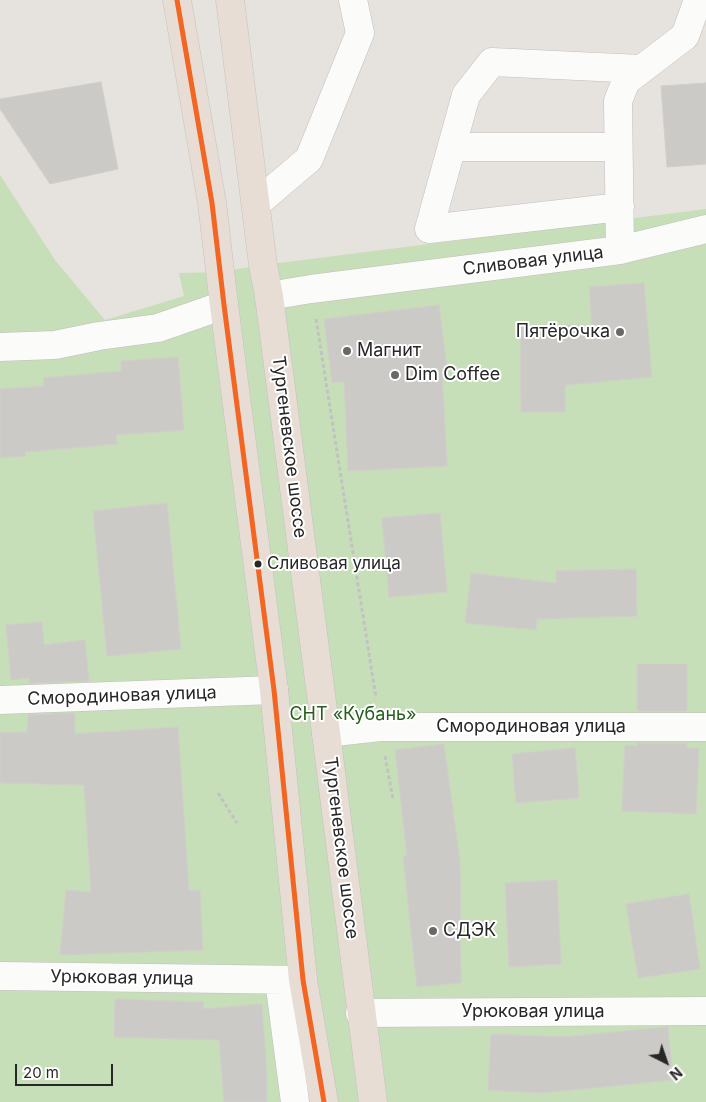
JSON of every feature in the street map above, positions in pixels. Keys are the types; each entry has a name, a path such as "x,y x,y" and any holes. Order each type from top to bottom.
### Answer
{"highway":[{"path":"177,0 212,203 274,690 291,980 324,1102"},
{"name":"Тургеневское шоссе","path":"230,0 263,265 269,296 326,733 372,1102"}],"street":[{"path":"256,204 309,159 360,33 353,0"},
{"path":"620,250 618,101 626,80 685,36 698,0"},
{"path":"620,207 429,229 466,95 492,62 642,69"},
{"path":"452,147 618,147"},
{"name":"Сливовая улица","path":"269,296 620,250 706,229"},
{"path":"0,347 55,345 99,336 158,328 224,305"},
{"name":"Смородиновая улица","path":"0,700 274,690"},
{"name":"Смородиновая улица","path":"326,733 380,727 706,727"},
{"name":"Урюковая улица","path":"0,976 291,980"},
{"path":"291,980 295,1102"},
{"name":"Урюковая улица","path":"360,1013 706,1011"}],"path":[{"path":"311,289 393,799"},
{"path":"218,793 237,823"}],"green space":[{"name":"СНТ «Кубань»","path":"0,175 55,260 105,320 184,296 179,273 220,272 706,209 706,1102 0,1102"}],"building":[{"path":"101,82 118,169 50,184 0,109 0,99"},
{"path":"706,83 706,164 667,167 661,86"},
{"path":"644,283 652,377 565,385 565,412 521,412 520,325 592,325 589,287"},
{"path":"439,305 447,369 442,369 447,466 348,471 344,381 332,383 324,319"},
{"path":"178,357 184,430 116,435 117,444 25,452 26,456 0,458 0,389 44,386 43,378 121,371 121,361"},
{"path":"167,503 181,649 107,656 93,511"},
{"path":"440,513 447,592 389,597 382,518"},
{"path":"636,569 637,616 537,619 536,630 465,623 471,573 556,583 556,571"},
{"path":"42,622 44,645 85,640 89,681 29,683 29,678 11,680 6,625"},
{"path":"637,664 687,664 687,711 637,711"},
{"path":"75,713 75,734 178,727 189,891 200,890 203,950 60,955 66,890 91,892 84,785 0,783 0,733 27,732 28,715"},
{"path":"637,743 687,743 687,748 699,748 696,814 622,811 625,745 637,746"},
{"path":"444,744 460,862 461,983 417,987 403,856 407,855 395,750"},
{"path":"575,748 579,798 516,803 512,754"},
{"path":"557,880 561,964 509,967 505,883"},
{"path":"689,894 700,969 638,978 626,904"},
{"path":"115,999 204,1002 203,1009 262,1004 267,1102 224,1102 219,1040 114,1037"},
{"path":"668,1027 673,1080 542,1093 488,1090 491,1034 563,1037"}],"transit line":[{"path":"177,0 212,203 274,690 303,980 324,1102"}],"place":[{"name":"Пятёрочка","path":"620,332"},
{"name":"Магнит","path":"347,351"},
{"name":"Dim Coffee","path":"395,375"},
{"name":"Сливовая улица","path":"258,564"},
{"name":"СДЭК","path":"433,931"}]}
